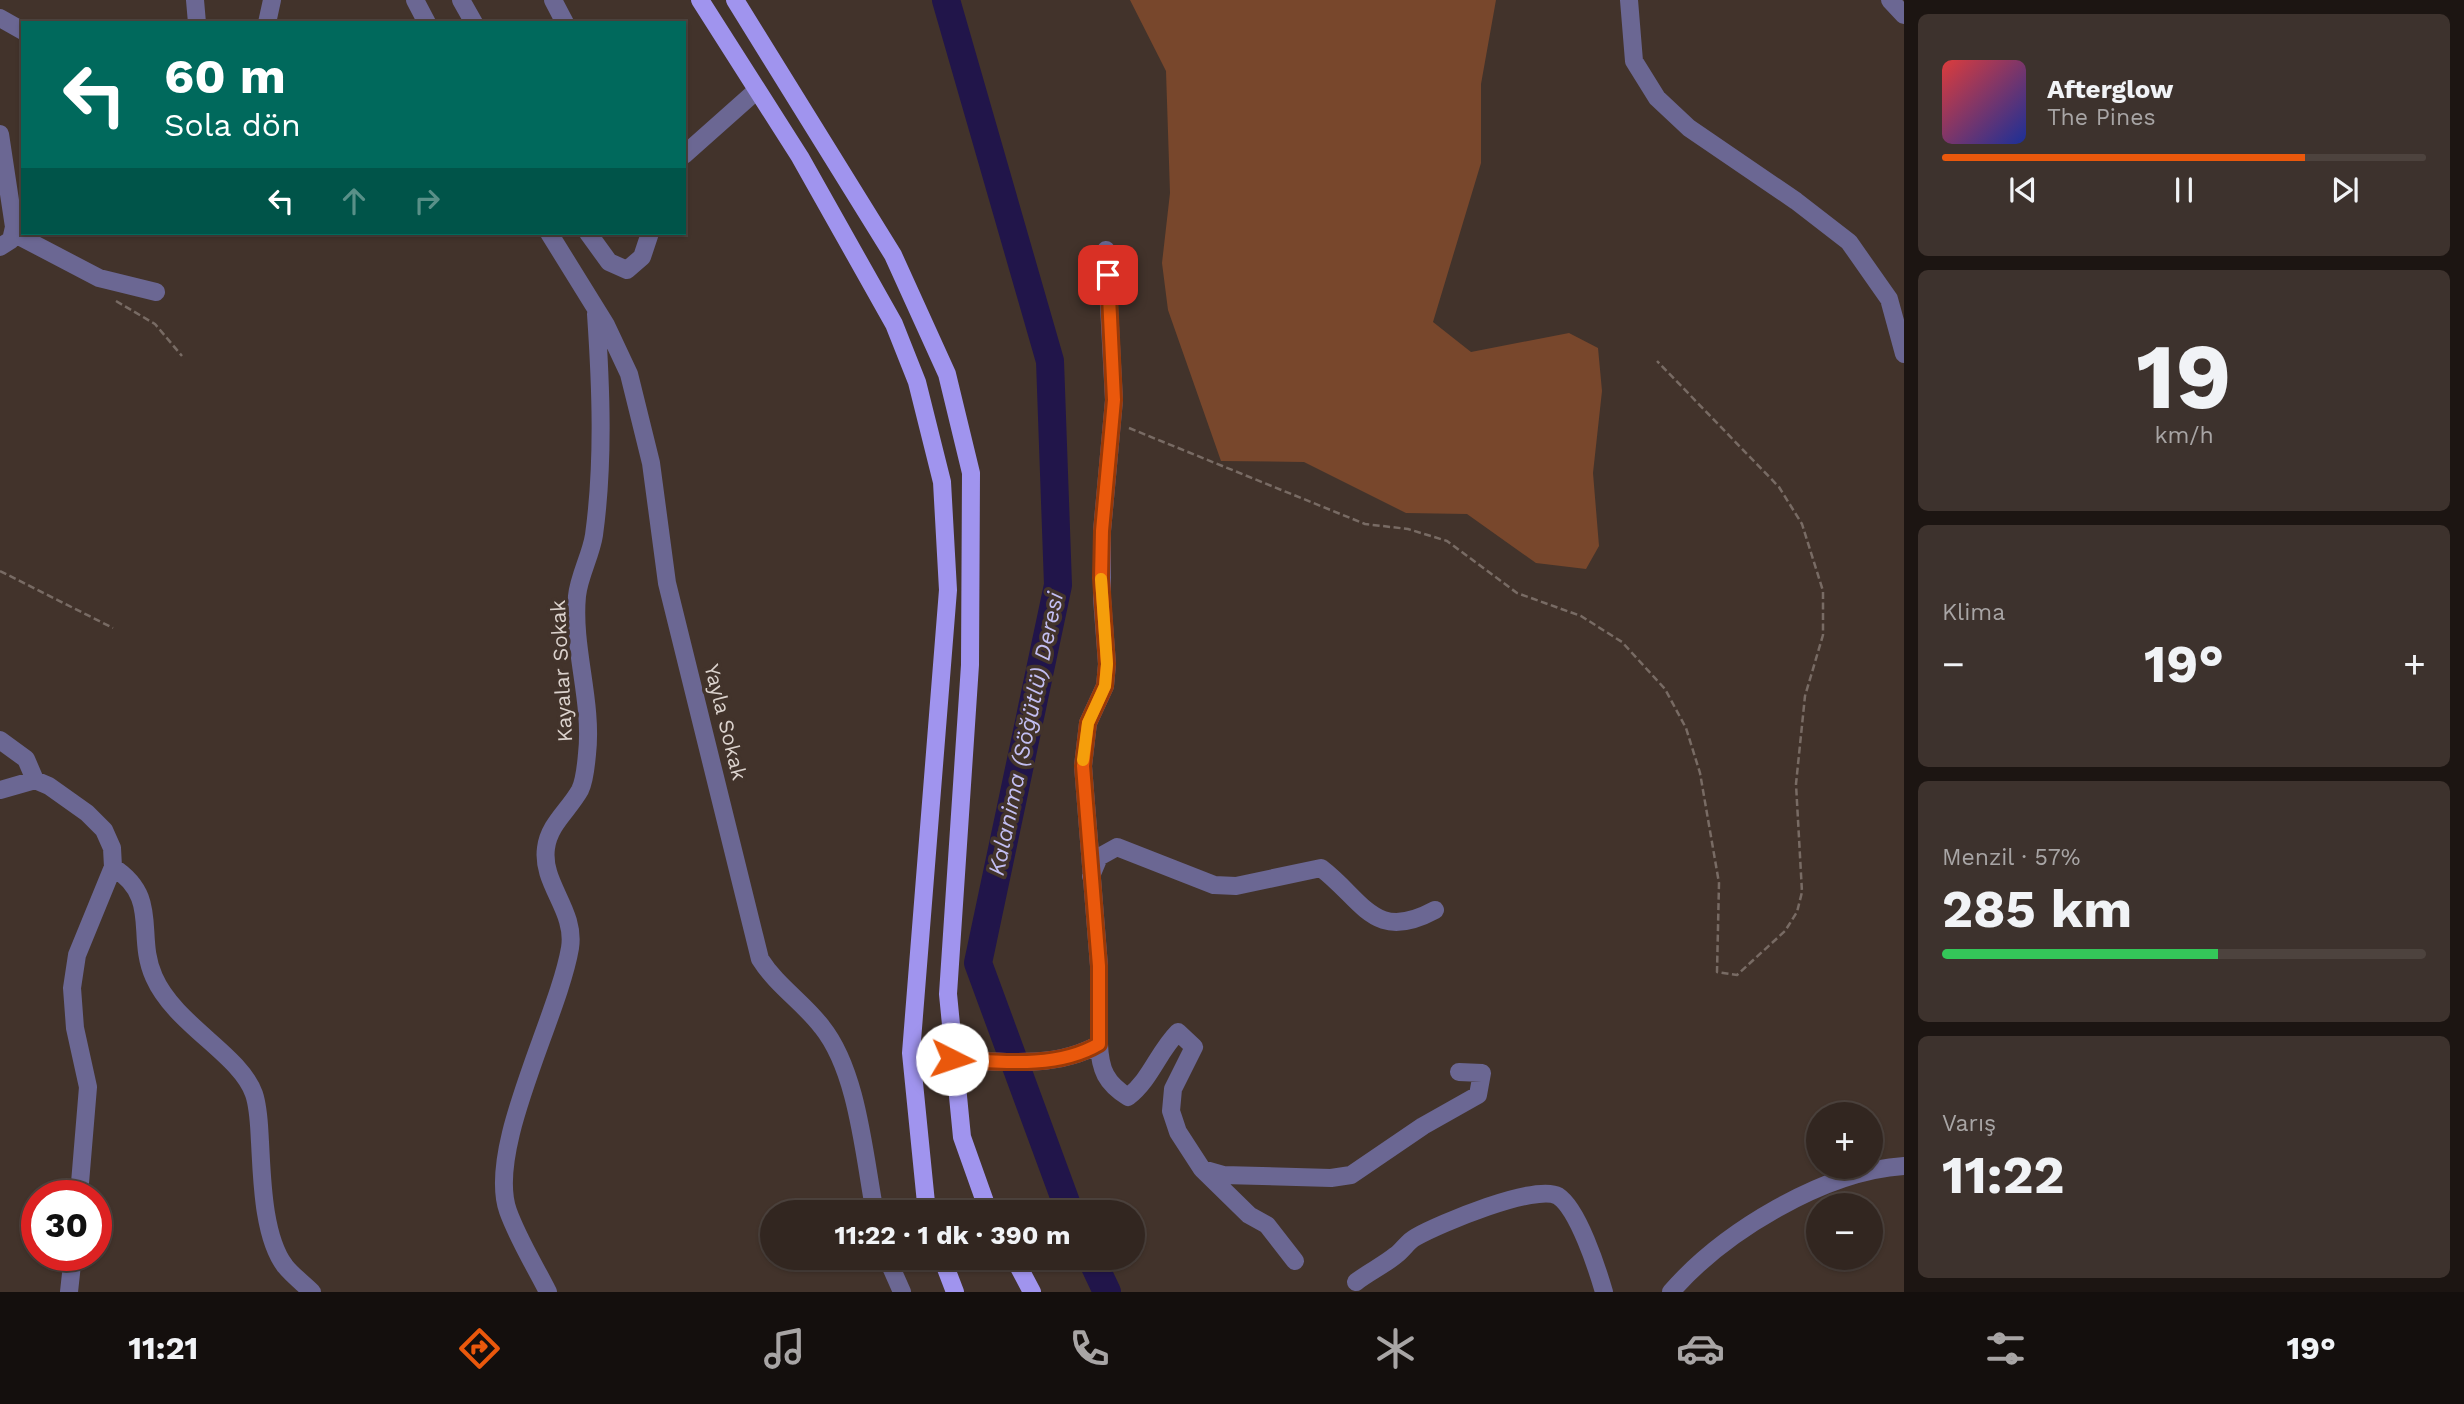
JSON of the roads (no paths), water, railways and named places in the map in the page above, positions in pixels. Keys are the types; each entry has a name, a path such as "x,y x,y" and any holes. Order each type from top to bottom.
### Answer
{"main road":[{"path":"700,0 800,157 894,324 917,382 942,482 948,590 911,1053 927,1200"},
{"path":"735,0 893,255 947,374 971,473 970,665 948,994 952,1059 962,1137 984,1200"},
{"path":"947,1270 955,1292"},
{"path":"1020,1270 1032,1292"}],"street":[{"path":"195,0 197,21"},
{"path":"267,21 272,0"},
{"path":"415,0 426,21"},
{"path":"461,0 473,21"},
{"path":"553,0 564,21"},
{"path":"1629,0 1634,61 1657,98 1689,128 1796,201 1849,242 1889,299 1904,354"},
{"path":"1890,0 1904,15"},
{"path":"0,18 21,30"},
{"path":"686,153 757,91"},
{"path":"0,134 13,233 11,240 0,247"},
{"path":"13,233 99,278 156,292"},
{"name":"Yayla Sokak","path":"550,235 595,306 629,374 651,463 667,583 760,959 780,986 822,1026 836,1050 851,1091 872,1200"},
{"path":"589,235 609,262 628,270 642,257 649,235"},
{"path":"1106,250 1113,421 1102,531 1102,598 1107,664 1105,686 1088,723 1083,755 1099,966 1100,1067 1111,1086 1128,1097 1144,1084 1163,1047 1178,1032 1194,1047 1173,1089 1171,1111 1178,1132 1202,1169 1249,1215 1267,1225 1295,1261"},
{"name":"Kayalar Sokak","path":"548,1292 508,1210 503,1176 506,1147 558,997 570,946 570,925 562,899 545,870 546,847 551,828 582,787 587,751 577,593 594,535 602,398 595,306"},
{"path":"0,740 26,759 36,780 72,799 104,830 112,848 113,867 77,955 72,988 75,1028 88,1087 80,1180"},
{"path":"0,790 36,780"},
{"path":"1091,876 1099,857 1117,847 1214,885 1236,886 1321,868 1342,884 1373,917 1393,923 1414,921 1435,910"},
{"path":"113,867 136,887 144,905 154,977 173,1007 193,1029 242,1072 254,1093 263,1186 275,1249 285,1267 312,1292"},
{"path":"952,1059 1030,1062 1080,1056 1099,1044"},
{"path":"1202,1169 1223,1175 1331,1178 1351,1174 1423,1126 1478,1095 1482,1073 1459,1072"},
{"path":"1671,1292 1726,1243 1800,1197 1863,1172 1904,1166"},
{"path":"1356,1282 1396,1256 1413,1238 1453,1219 1496,1205 1551,1193 1561,1198 1574,1216 1604,1292"},
{"path":"892,1270 902,1292"},
{"path":"69,1292 71,1271"}],"waterway":[{"name":"Kalanima (Söğütlü) Deresi","path":"946,0 1050,361 1058,585 978,963 1065,1200"},
{"name":"Kalanima (Söğütlü) Deresi","path":"1097,1270 1107,1292"}]}
